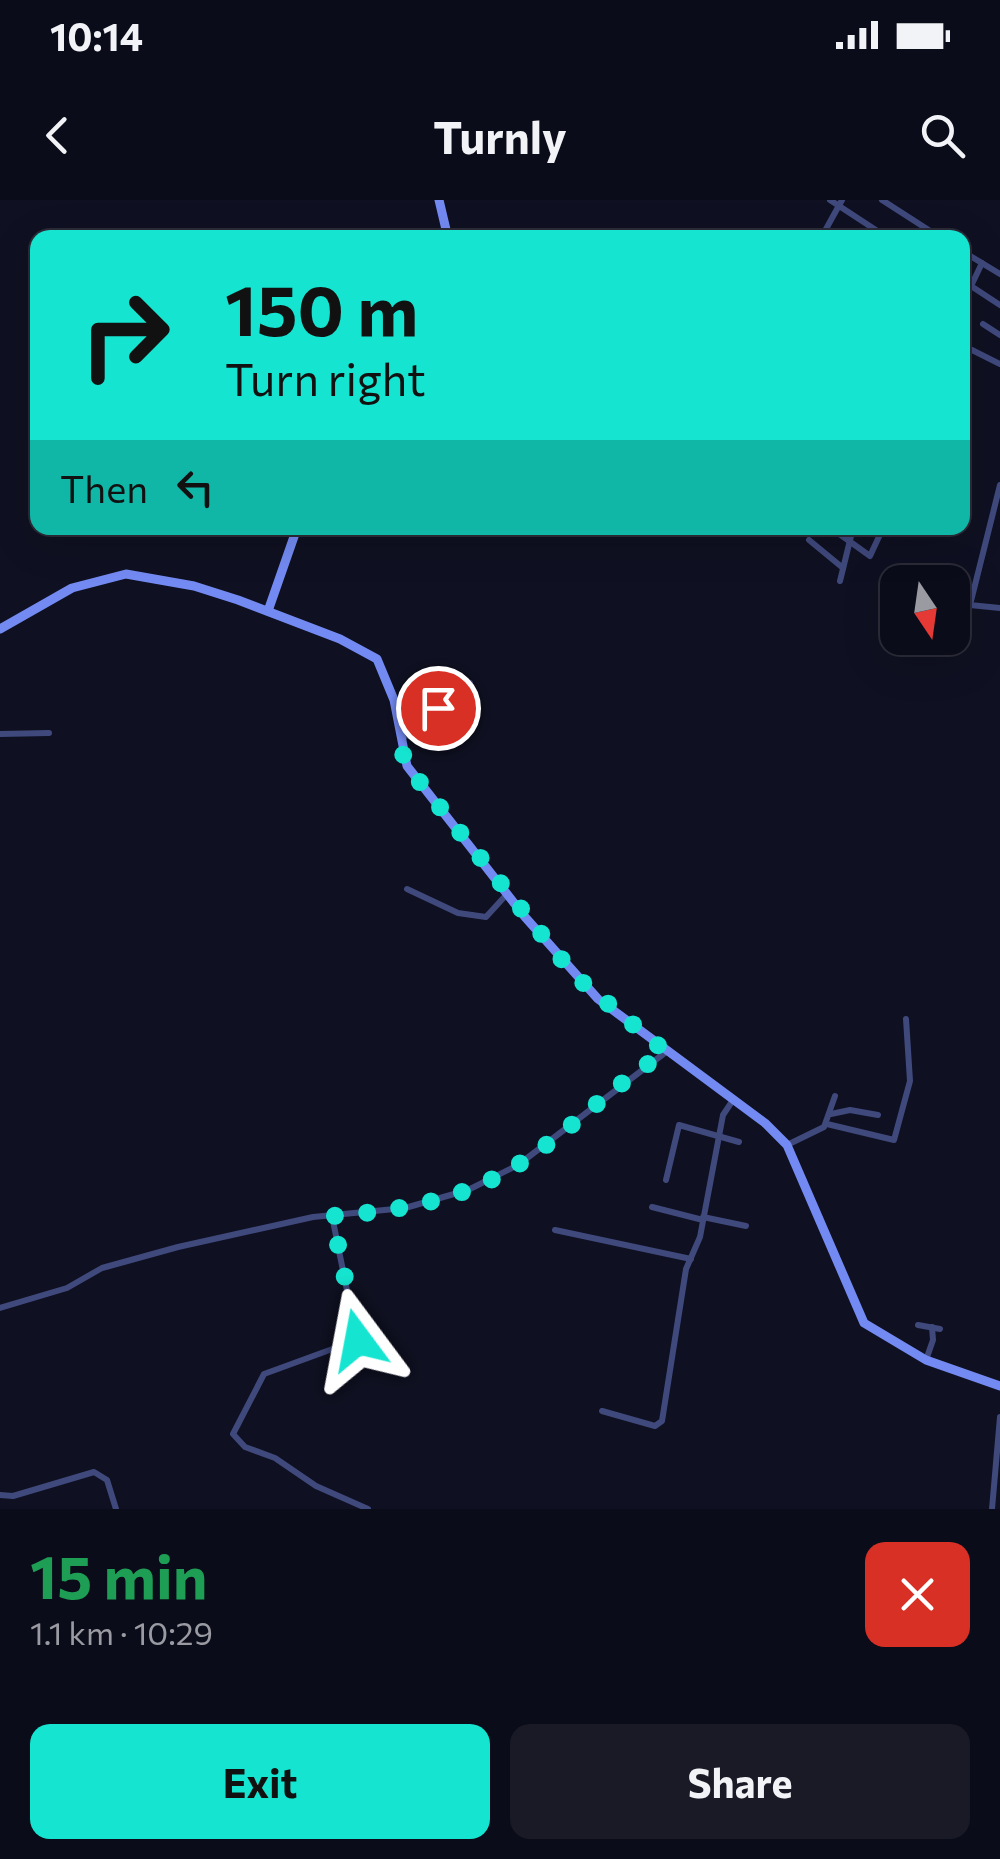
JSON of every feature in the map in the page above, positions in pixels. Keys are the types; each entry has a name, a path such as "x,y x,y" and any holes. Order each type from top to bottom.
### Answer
{"street":[{"path":"440,200 446,230"},
{"path":"830,200 836,208 874,230"},
{"path":"827,230 842,200"},
{"path":"882,200 929,230"},
{"path":"970,256 1000,274"},
{"path":"982,263 970,286 1000,305"},
{"path":"983,324 1000,335"},
{"path":"970,349 1000,364"},
{"path":"1000,485 970,605 1000,606"},
{"path":"989,526 1000,528"},
{"path":"268,611 295,535"},
{"path":"839,535 872,556 880,535"},
{"path":"840,581 850,535"},
{"path":"809,540 844,569"},
{"path":"0,630 72,588 111,574 194,586 340,638 376,659 394,700 399,742 407,766 506,894 598,999 787,1145 864,1323 926,1360 1000,1386"},
{"path":"399,742 470,683"},
{"path":"438,708 461,736"},
{"path":"0,734 49,734"},
{"path":"407,888 458,913 486,917 506,894"},
{"path":"827,1124 894,1140 910,1081 906,1019"},
{"path":"0,1308 62,1290 102,1268 178,1246 332,1216 405,1208 489,1180 526,1159 666,1052"},
{"path":"787,1145 827,1124 835,1096"},
{"path":"602,1411 652,1425 662,1421 691,1259 724,1112 733,1100"},
{"path":"831,1114 850,1110 878,1115"},
{"path":"666,1180 679,1125 738,1142"},
{"path":"652,1207 746,1226"},
{"path":"332,1216 358,1340 264,1374 233,1434 245,1446 275,1458 316,1486 368,1509"},
{"path":"554,1230 691,1259"},
{"path":"918,1324 936,1328 926,1360"},
{"path":"992,1509 1000,1417"},
{"path":"0,1495 12,1496 94,1472 107,1480 116,1509"}],"route":[{"path":"358,1340 332,1216 438,1200 506,1172 666,1052 575,976 407,766 399,742 438,708"}]}
